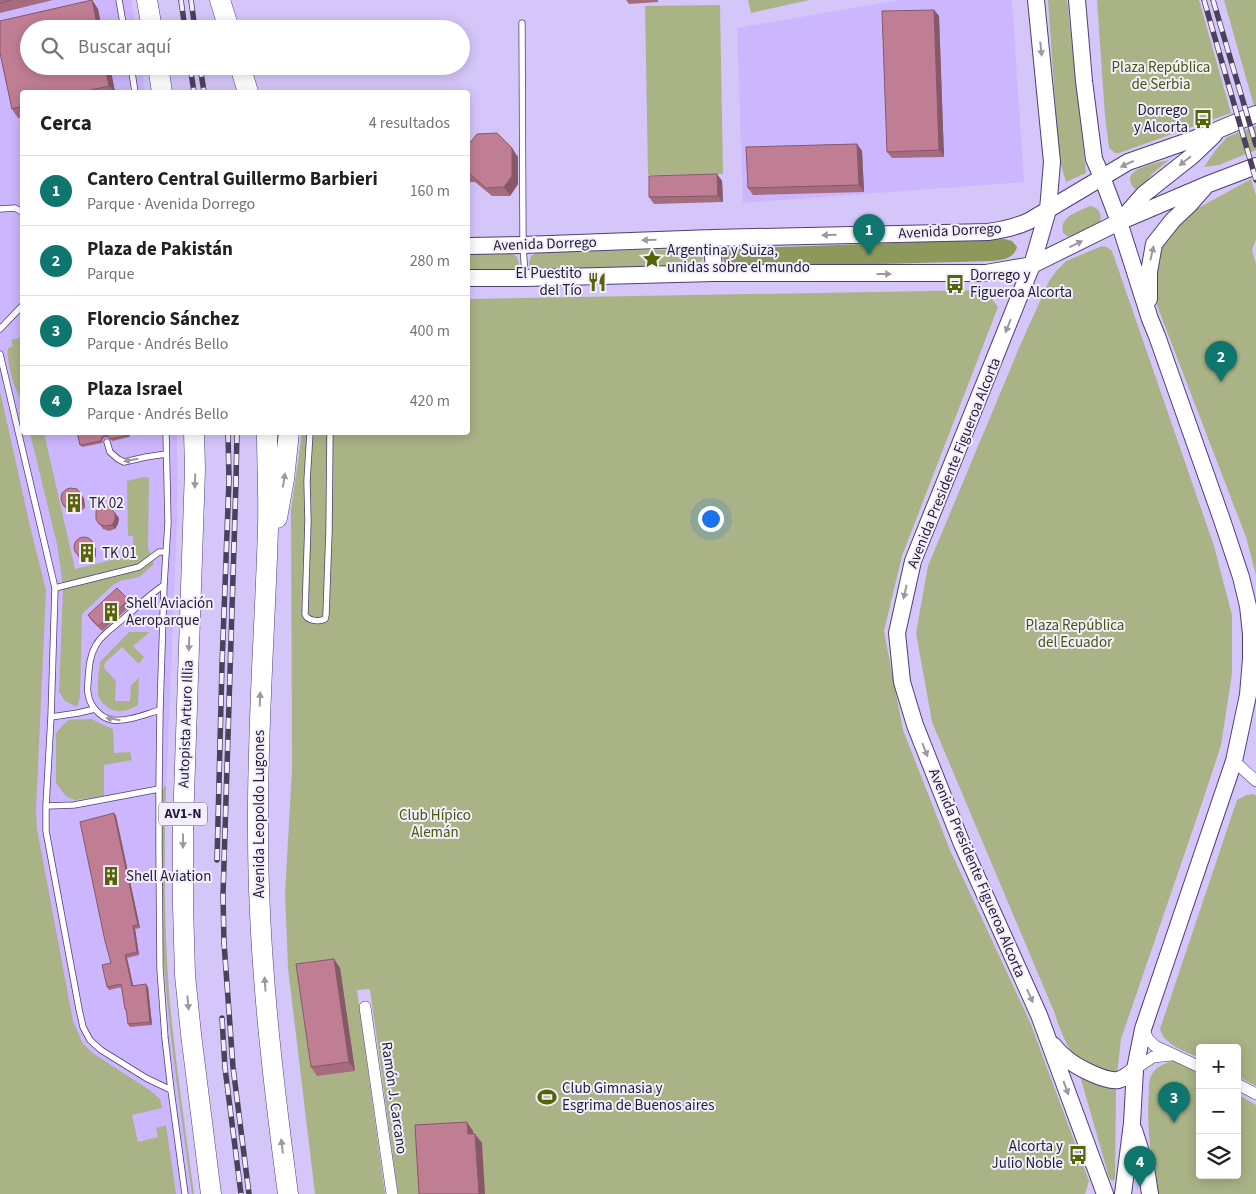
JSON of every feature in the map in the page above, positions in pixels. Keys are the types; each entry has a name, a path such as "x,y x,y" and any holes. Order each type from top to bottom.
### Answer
{"highway":[{"path":"147,0 150,20"},
{"path":"220,0 223,20"},
{"path":"220,0 226,20"},
{"path":"159,75 162,90"},
{"path":"232,75 235,90"},
{"path":"243,75 247,90"},
{"name":"Autopista Arturo Illia","path":"194,435 195,469 182,825 183,905 190,1034 211,1194"},
{"name":"Avenida Leopoldo Lugones","path":"267,435 268,527 258,746 260,912 268,1028 288,1194"},
{"path":"265,579 284,479 289,435"}],"main road":[{"name":"Avenida Presidente Figueroa Alcorta","path":"1036,0 1052,162 1048,210 1032,265 913,561 897,633 902,682 915,725 962,844 1039,1016 1105,1194"},
{"path":"1077,0 1084,80 1094,159 1119,222 1150,319 1233,550 1248,606 1251,634 1248,695 1234,761 1143,1029 1135,1069 1132,1123 1124,1194"},
{"name":"Avenida Dorrego","path":"470,246 988,232 1016,227 1128,162 1222,129 1256,114"},
{"path":"1119,222 1144,194 1192,156 1222,129"},
{"path":"470,278 519,282 714,273 986,274 1032,265 1119,222 1256,166"},
{"path":"1150,319 1149,272 1154,244 1172,220 1189,205 1206,185"},
{"path":"712,238 714,273"},
{"path":"1049,1042 1067,1059 1085,1071 1102,1078 1117,1080 1127,1076 1135,1069"},
{"path":"1132,1123 1146,1168 1150,1194"}],"street":[{"path":"1234,761 1256,780"},
{"name":"Ramón J. Carcano","path":"365,1007 392,1194"},
{"path":"1143,1029 1148,1039 1155,1046 1196,1065"},
{"path":"1135,1069 1153,1058 1172,1055"},
{"path":"1241,1086 1256,1094"}],"lane":[{"path":"118,0 122,20"},
{"path":"470,284 519,282 523,245 522,22"},
{"path":"132,75 135,90"},
{"path":"0,210 15,208 20,211"},
{"path":"0,329 20,308"},
{"path":"0,354 55,588 46,831 83,1027 90,1040 101,1050 146,1078 170,1090"},
{"path":"16,421 20,420"},
{"path":"166,435 168,523 160,710 158,849 160,970 170,1090 185,1194"},
{"path":"310,435 307,481 308,521 305,614 308,619 323,620 326,619 330,435"},
{"path":"107,442 110,452 124,462 166,454"},
{"path":"55,588 139,567 159,552 166,552"},
{"path":"160,710 119,720 110,720 95,709 88,693 90,657 96,644 164,585"},
{"path":"51,717 95,709"},
{"path":"46,806 74,805 159,789"}],"shaded area":[{"path":"0,0 131,0 134,20 20,20 20,75 143,75 145,90 20,90 20,435 177,435 177,520 165,817 165,920 174,1042 194,1194 0,1194"},
{"path":"899,0 1012,0 1024,182 743,203 737,28"}],"green space":[{"path":"748,0 809,0 751,13"},
{"path":"1048,0 1067,0 1086,173 1066,182 1059,158"},
{"name":"Plaza República de Serbia","path":"1097,0 1199,0 1231,113 1119,153 1115,153 1109,148"},
{"path":"1224,0 1256,0 1256,105 1254,106"},
{"path":"720,5 723,174 648,175 645,6"},
{"path":"1256,126 1256,150 1219,165 1204,167 1227,137"},
{"path":"1169,160 1153,173 1140,190 1133,187 1130,178 1136,171"},
{"path":"1251,179 1256,196 1256,240 1252,250 1256,264 1256,575 1246,537 1153,295 1157,252 1168,234 1193,211"},
{"path":"1090,206 1100,212 1099,224 1069,237 1063,233 1064,222 1070,215"},
{"path":"1004,239 1012,241 1017,247 1015,251 1007,258 991,261 733,268 725,265 723,258 724,252 730,249"},
{"name":"Plaza República del Ecuador","path":"1102,246 1112,251 1214,546 1232,615 1232,674 1221,745 1121,1039 1117,1074 1084,1063 1073,1053 1064,1039 932,722 916,633 928,566 1049,281 1066,261"},
{"path":"689,249 699,252 703,258 699,266 532,271 529,264 531,256 538,252"},
{"path":"470,254 513,254 517,257 519,263 512,271 470,270"},
{"name":"Club Hípico Alemán","path":"985,290 998,307 902,556 884,631 903,730 950,850 1030,1022 1089,1181 1085,1194 398,1194 370,989 357,990 385,1194 315,1194 288,968 285,894 292,770 291,510 302,435 470,435 470,299"},
{"path":"20,338 20,396 9,367 8,348 13,346 11,340"},
{"path":"0,391 46,590 36,811 37,829 73,1021 83,1044 94,1054 151,1091 160,1099 162,1108 132,1115 138,1142 158,1137 156,1128 166,1125 176,1194 0,1194"},
{"path":"30,435 44,435 75,569 124,557 124,548 133,546 133,536 128,536 127,481 144,477 149,478 148,548 154,564 139,577 120,581 113,585 82,614 80,697 77,707 65,701 59,692 63,590 57,544"},
{"path":"129,632 150,632 133,646 144,657 139,664 122,647 105,663 104,668 116,681 115,701 130,701 131,685 139,678 138,705 125,711 116,711 107,707 99,696 100,662"},
{"path":"92,719 113,729 114,753 130,752 132,760 104,765 104,796 75,800 65,795 56,783 56,733 69,720"},
{"path":"166,785 165,890 169,994 194,1194 192,1194 169,1020 163,950 161,915 162,790"},
{"path":"1254,794 1256,796 1256,1086 1241,1078 1241,1044 1196,1044 1196,1056 1171,1044 1166,1040 1160,1029 1237,800"},
{"path":"1172,1061 1184,1061 1196,1068 1196,1179 1241,1179 1241,1096 1256,1105 1256,1194 1158,1194 1151,1155 1148,1104 1150,1077 1160,1066"},
{"path":"1080,1076 1116,1089 1115,1179 1112,1181 1109,1177"}],"building":[{"path":"0,0 11,0 0,3"},
{"path":"92,0 96,20 20,20 20,75 107,75 109,86 91,90 20,90 20,107 12,109 0,53 0,21"},
{"path":"934,10 939,150 887,152 882,11"},
{"path":"497,133 512,148 512,176 504,187 486,188 470,174 470,143 477,134"},
{"path":"857,144 859,185 748,188 746,147"},
{"path":"717,174 718,196 649,197 649,176"},
{"path":"78,435 105,435 101,441 80,445"},
{"path":"105,435 129,435 110,439"},
{"name":"TK 02","path":"70,488 77,489 81,494 82,503 71,509 63,505 61,499 62,493"},
{"path":"103,506 109,507 115,513 115,520 112,525 105,526 99,524 96,519 96,511"},
{"name":"TK 01","path":"84,537 91,540 94,547 91,554 84,557 77,554 74,547 77,540"},
{"path":"117,588 129,600 98,626 88,615"},
{"name":"Shell Aviation","path":"114,813 138,925 133,926 137,952 125,955 132,986 146,984 150,1022 128,1024 121,984 107,987 102,965 111,963 80,822"},
{"path":"334,959 349,1062 311,1067 296,964"},
{"path":"467,1122 468,1134 475,1134 479,1194 419,1194 415,1125"}],"railway":[{"path":"181,0 184,20"},
{"path":"191,0 194,20"},
{"path":"1204,0 1256,180"},
{"path":"1213,0 1256,145"},
{"path":"191,75 194,90"},
{"path":"201,75 204,90"},
{"path":"217,860 229,480 228,435"},
{"path":"237,435 223,895 224,943 233,1067 249,1194"},
{"path":"222,1018 225,1068 241,1194"}],"place":[{"name":"Dorrego y Alcorta","path":"1203,119"},
{"name":"Cantero Central Guillermo Barbieri","path":"869,255"},
{"name":"Argentina y Suiza, unidas sobre el mundo","path":"652,259"},
{"name":"El Puestito del Tío","path":"597,282"},
{"name":"Dorrego y Figueroa Alcorta","path":"955,284"},
{"name":"Plaza de Pakistán","path":"1221,382"},
{"name":"TK 02","path":"74,503"},
{"name":"TK 01","path":"87,553"},
{"name":"Shell Aviación Aeroparque","path":"111,612"},
{"name":"Shell Aviation","path":"111,876"},
{"name":"Club Gimnasia y Esgrima de Buenos aires","path":"547,1097"},
{"name":"Florencio Sánchez","path":"1174,1123"},
{"name":"Alcorta y Julio Noble","path":"1078,1155"},
{"name":"Plaza Israel","path":"1140,1187"}]}
